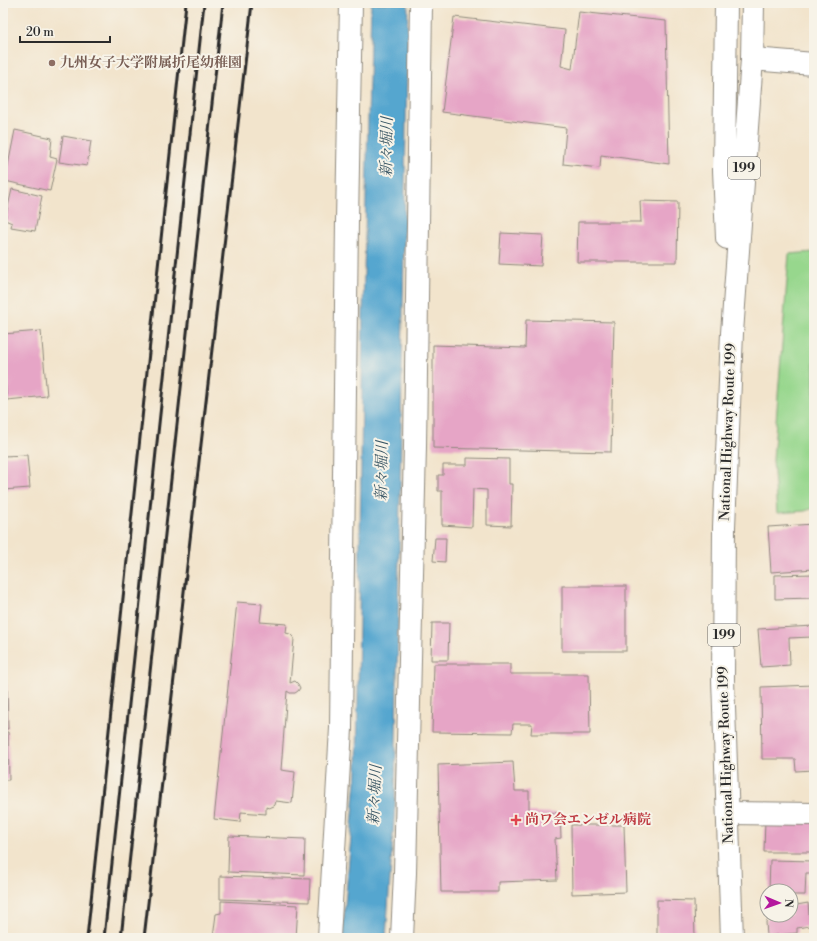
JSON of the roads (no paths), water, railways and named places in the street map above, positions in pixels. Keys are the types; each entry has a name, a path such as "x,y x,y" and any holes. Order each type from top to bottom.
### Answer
{"main road":[{"path":"329,938 341,728 351,3"},
{"path":"402,938 405,873 415,446 421,3"},
{"name":"National Highway Route 199","path":"726,3 724,170 732,333"},
{"name":"National Highway Route 199","path":"732,938 724,680 724,526 732,333 752,59 753,3"},
{"path":"752,59 814,64"},
{"path":"728,813 814,814"}],"water":[{"name":"新々堀川","path":"371,3 408,3 395,805 386,938 342,938 357,769 363,312"}],"railway":[{"path":"87,938 186,3"},
{"path":"104,938 204,3"},
{"path":"121,938 223,3"},
{"path":"144,938 252,3"}],"place":[{"name":"九州女子大学附属折尾幼稚園","path":"52,63"},
{"name":"尚ワ会エンゼル病院","path":"516,820"}]}
